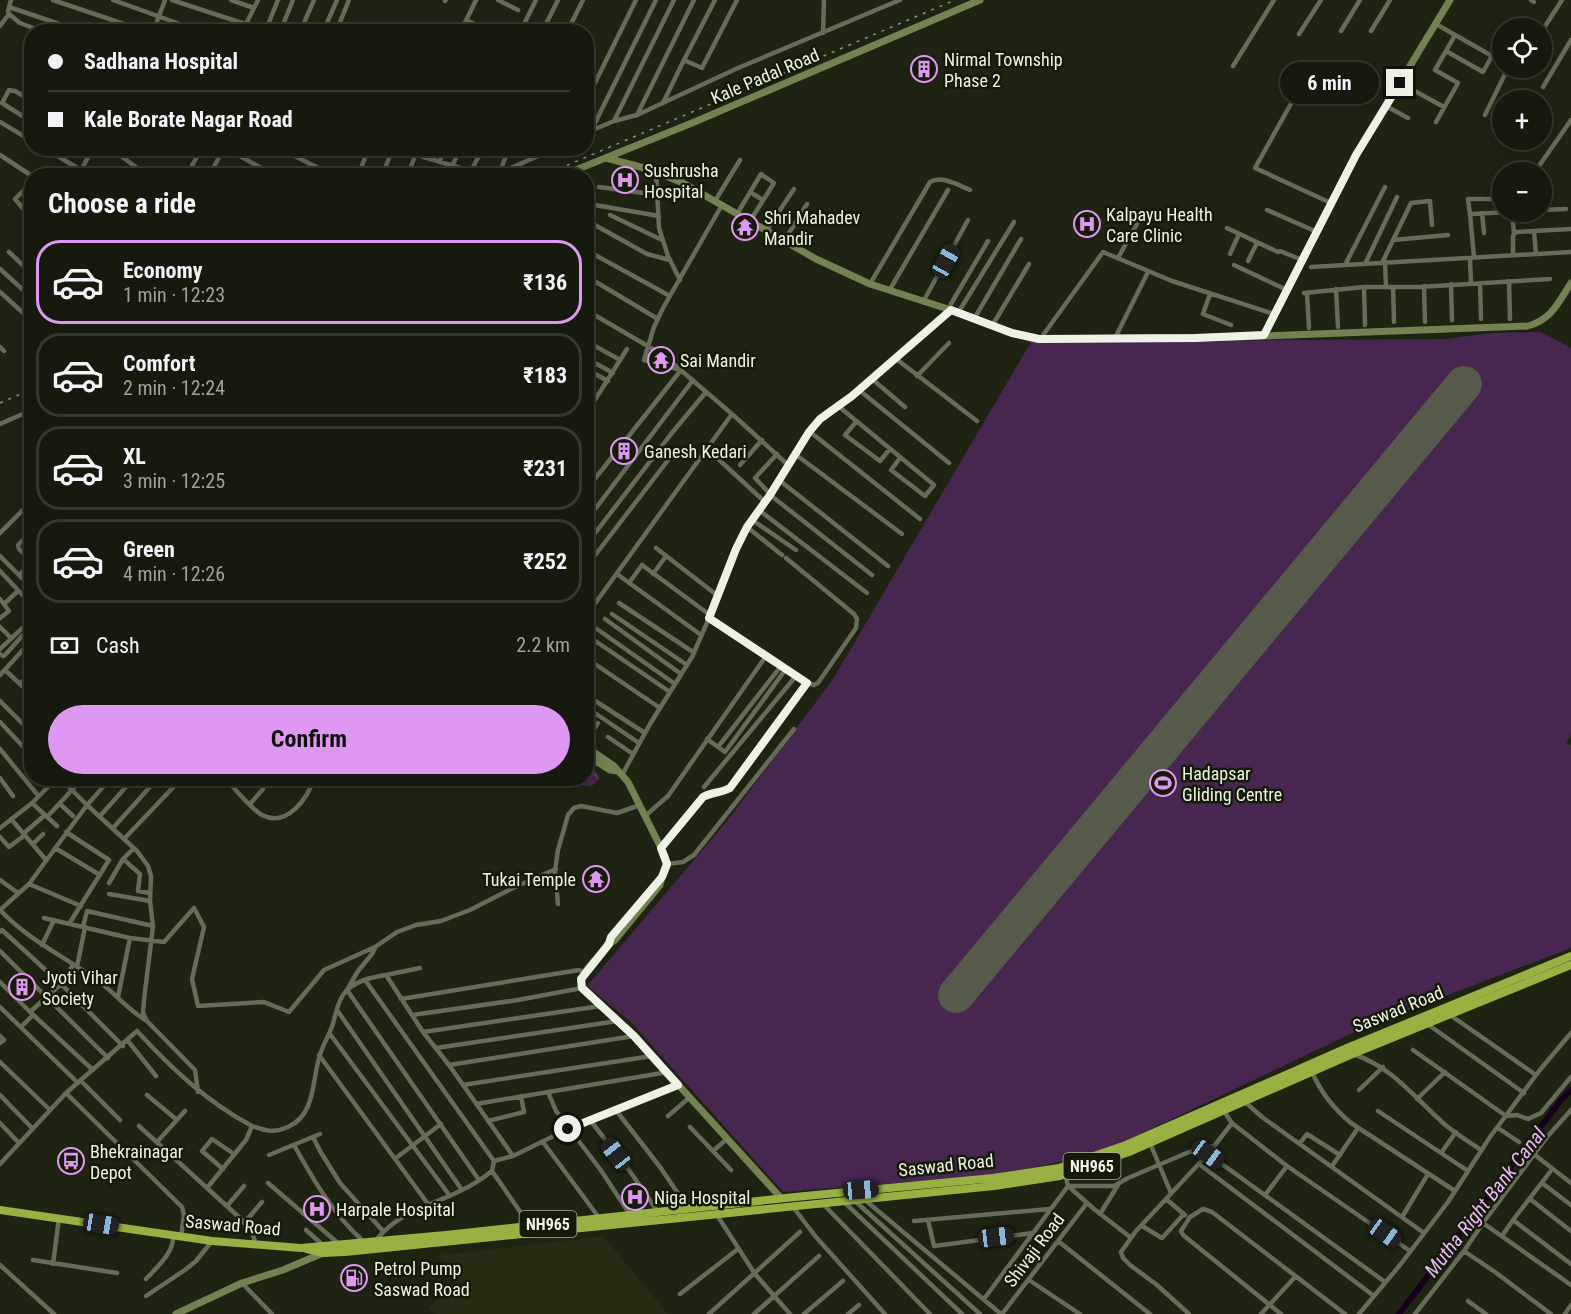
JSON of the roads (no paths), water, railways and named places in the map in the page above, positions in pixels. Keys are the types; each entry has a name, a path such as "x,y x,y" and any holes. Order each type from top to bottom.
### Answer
{"highway":[{"name":"Saswad Road","path":"342,1248 370,1242 689,1210 781,1198 1064,1171 1222,1107 1244,1102 1571,956"},
{"name":"Saswad Road","path":"0,1210 212,1241 323,1249 576,1228 994,1186 1089,1167 1150,1143 1347,1048 1425,1021 1450,1015 1571,965"}],"street":[{"path":"0,27 9,14 11,0"},
{"path":"53,0 124,24"},
{"path":"113,0 182,24"},
{"path":"156,24 165,0"},
{"path":"172,0 245,24 258,0"},
{"path":"231,0 254,8"},
{"path":"268,24 278,0"},
{"path":"283,24 293,0"},
{"path":"304,24 314,0"},
{"path":"327,24 338,0"},
{"path":"340,24 350,0"},
{"path":"464,24 476,0"},
{"path":"498,0 518,10"},
{"path":"524,24 536,0"},
{"path":"546,24 558,0"},
{"path":"571,24 583,0"},
{"path":"594,84 636,0"},
{"path":"656,0 594,122 595,129 637,115 738,68 900,0"},
{"path":"614,121 674,0"},
{"path":"637,115 694,0"},
{"path":"663,103 715,0"},
{"path":"684,60 702,68 737,0"},
{"path":"823,33 824,0"},
{"name":"Kale Padal Road","path":"581,168 980,0"},
{"path":"1233,66 1274,0"},
{"path":"1299,34 1321,0"},
{"path":"1341,31 1360,0"},
{"path":"1371,30 1390,0"},
{"path":"1264,335 1356,155 1450,0"},
{"path":"1550,18 1562,0"},
{"path":"9,7 59,24"},
{"path":"9,14 14,20 24,24"},
{"path":"466,20 475,24"},
{"path":"1436,24 1492,56 1482,72 1446,51"},
{"path":"1436,122 1458,83 1435,70 1455,35"},
{"path":"1543,87 1571,40"},
{"path":"1485,115 1503,78"},
{"path":"1400,83 1444,107"},
{"path":"24,97 9,90 2,103 24,117"},
{"path":"1297,93 1255,168 1331,203"},
{"path":"1386,106 1408,118"},
{"path":"1542,162 1571,120"},
{"path":"0,122 24,136"},
{"path":"0,155 24,171"},
{"path":"56,156 73,168"},
{"path":"120,156 136,168"},
{"path":"240,156 261,168"},
{"path":"295,156 318,168"},
{"path":"422,156 460,168"},
{"path":"439,162 442,156"},
{"path":"452,166 457,156"},
{"path":"511,168 538,156"},
{"path":"82,168 88,157"},
{"path":"500,168 505,157 515,166"},
{"path":"606,158 657,171 683,183 825,264 870,284 1014,334 1040,338 1196,338 1528,326 1540,322 1551,314 1571,283"},
{"path":"681,370 644,360 658,319 740,160"},
{"path":"657,171 662,240 680,280"},
{"path":"737,214 761,174 774,183 750,221"},
{"path":"870,284 930,182 944,179 970,190"},
{"path":"599,187 658,195"},
{"path":"1346,265 1385,187"},
{"path":"766,231 794,189"},
{"path":"24,190 15,199 24,210"},
{"path":"890,291 948,190"},
{"path":"750,192 763,200"},
{"path":"1365,264 1397,197"},
{"path":"1471,283 1472,258 1468,199 1492,199"},
{"path":"1386,287 1383,263 1411,203 1430,201 1432,225"},
{"path":"784,241 807,204"},
{"path":"595,205 659,216"},
{"path":"1552,209 1566,209"},
{"path":"1267,210 1317,232"},
{"path":"1482,213 1484,233"},
{"path":"1470,214 1492,213"},
{"path":"610,215 662,240"},
{"path":"923,302 968,220"},
{"path":"619,773 687,665 747,527 809,432 820,419 859,390 952,311 1014,222"},
{"path":"1118,258 1138,222"},
{"path":"1512,222 1513,255"},
{"path":"594,224 647,254 670,260"},
{"path":"1227,228 1278,252 1302,260"},
{"path":"1514,234 1571,229"},
{"path":"1534,231 1536,254"},
{"path":"1230,254 1239,234"},
{"path":"1393,240 1448,236"},
{"path":"974,319 1021,239"},
{"path":"952,311 988,241"},
{"path":"1248,261 1257,243"},
{"path":"9,252 24,266"},
{"path":"1040,338 1103,252 1148,272 1274,314"},
{"path":"1311,267 1571,252"},
{"path":"594,254 670,296"},
{"path":"992,326 1029,264"},
{"path":"1234,265 1287,290"},
{"path":"0,269 24,291"},
{"path":"1115,338 1148,272"},
{"path":"1309,327 1305,293 1364,287 1550,279"},
{"path":"594,281 658,319"},
{"path":"1509,281 1510,319"},
{"path":"1480,283 1481,320"},
{"path":"1451,284 1452,321"},
{"path":"1424,286 1425,322"},
{"path":"1364,287 1365,325"},
{"path":"1393,287 1394,322"},
{"path":"1336,289 1338,327"},
{"path":"0,292 24,314"},
{"path":"1210,294 1203,314 1231,325"},
{"path":"594,314 650,345 693,380 788,465"},
{"path":"917,376 949,342"},
{"path":"594,345 620,360"},
{"path":"594,400 627,349"},
{"path":"894,358 977,421"},
{"path":"594,362 613,373"},
{"path":"594,480 681,370"},
{"path":"594,373 608,381"},
{"path":"872,379 905,407"},
{"path":"594,510 693,380"},
{"path":"859,390 949,463"},
{"path":"594,535 706,392"},
{"path":"837,405 934,485 925,496 891,470 900,458"},
{"path":"0,424 24,414"},
{"path":"594,605 732,414"},
{"path":"856,422 845,435 880,461 890,450"},
{"path":"809,432 920,519"},
{"path":"740,465 762,440"},
{"path":"777,454 755,478 770,495 873,575"},
{"path":"795,454 902,534"},
{"path":"594,557 672,455"},
{"path":"716,457 765,502"},
{"path":"779,480 888,566"},
{"path":"0,533 24,509"},
{"path":"759,510 867,593"},
{"path":"752,520 796,550"},
{"path":"629,583 642,566 766,656 813,685 822,679 856,628 857,619 854,614 747,527"},
{"path":"24,539 18,545 24,554"},
{"path":"656,548 718,596"},
{"path":"0,556 24,579"},
{"path":"653,574 666,556"},
{"path":"19,575 24,570"},
{"path":"0,571 24,597"},
{"path":"617,574 701,635"},
{"path":"5,603 18,591"},
{"path":"0,599 5,603 4,607 9,610 0,618"},
{"path":"619,603 693,652"},
{"path":"612,614 687,665"},
{"path":"605,619 681,674"},
{"path":"0,627 11,639"},
{"path":"0,649 24,627"},
{"path":"597,629 675,684"},
{"path":"0,654 5,655 24,634"},
{"path":"594,640 670,692"},
{"path":"0,675 24,649"},
{"path":"645,816 668,796 766,656"},
{"path":"594,663 660,708"},
{"path":"707,739 725,752 783,667"},
{"path":"718,747 783,667"},
{"path":"5,670 24,688"},
{"path":"704,787 796,676"},
{"path":"20,684 24,680"},
{"path":"661,848 703,797 730,788 807,683"},
{"path":"594,699 645,733"},
{"path":"0,700 24,726"},
{"path":"594,712 639,743"},
{"path":"0,722 24,748"},
{"path":"594,729 598,723"},
{"path":"667,864 683,862 694,855 794,729"},
{"path":"608,737 633,754"},
{"path":"0,749 24,778"},
{"path":"594,752 614,766 628,782 667,864 660,885 615,940 584,972 581,979 582,988 634,1036 781,1198"},
{"path":"594,760 619,773"},
{"path":"0,778 13,796"},
{"path":"30,786 36,793"},
{"path":"34,801 49,786"},
{"path":"69,786 134,848 148,866 151,876 150,901 153,926 144,1013 147,1021"},
{"path":"0,837 9,847 60,804 77,786"},
{"path":"104,786 66,832 29,884 0,910 11,922 118,997 147,1021 195,1071 198,1092"},
{"path":"100,816 127,786"},
{"path":"112,828 151,786"},
{"path":"124,839 174,786"},
{"path":"233,786 265,816 285,814 300,804 310,786"},
{"path":"250,804 263,786"},
{"path":"0,828 32,803 57,826"},
{"path":"60,804 73,816"},
{"path":"558,904 556,869 568,815 574,808 581,806 617,813 640,805"},
{"path":"11,819 46,860"},
{"path":"66,832 110,860 69,924"},
{"path":"33,844 43,834"},
{"path":"55,848 100,875"},
{"path":"109,883 123,859 134,848"},
{"path":"123,859 140,874 138,891 150,893"},
{"path":"44,918 130,938 164,942 194,908 204,927 192,979 198,1006 264,1002 289,1012 324,970 375,947 397,932 441,921 470,910 556,869"},
{"path":"0,889 2,882 18,893"},
{"path":"29,884 81,906"},
{"path":"109,894 150,901"},
{"path":"21,1027 75,966 87,911 153,926"},
{"path":"42,945 54,920"},
{"path":"0,932 2,930 61,984 123,1046"},
{"path":"118,997 130,938"},
{"path":"0,1163 66,1093 123,1046 137,1031 170,1067 198,1092 230,1114 267,1132 277,1131 299,1121 311,1101 319,1055 330,1034 337,1010 358,971 375,947"},
{"path":"0,951 108,1058"},
{"path":"347,990 365,980 420,968"},
{"path":"401,999 579,970 584,972"},
{"path":"386,975 423,1032 513,1156"},
{"path":"294,1145 319,1190 333,1209 349,1228 370,1242 401,1217 462,1190 492,1171 494,1161 365,980"},
{"path":"0,982 93,1070"},
{"path":"412,1015 518,1000 582,988"},
{"path":"347,990 479,1180"},
{"path":"423,1032 602,1005"},
{"path":"0,1007 120,1120"},
{"path":"337,1010 462,1190"},
{"path":"1450,1015 1536,1075"},
{"path":"436,1048 618,1021"},
{"path":"1425,1021 1524,1093"},
{"path":"1359,1314 1424,1233 1536,1075 1571,1033"},
{"path":"330,1034 450,1196"},
{"path":"0,1036 4,1040 0,1043"},
{"path":"449,1065 634,1036"},
{"path":"128,1041 156,1077"},
{"path":"1413,1050 1506,1116 1517,1114 1528,1119 1541,1113 1571,1077"},
{"path":"1353,1054 1383,1067 1417,1099 1481,1150"},
{"path":"319,1055 428,1204"},
{"path":"463,1085 652,1056"},
{"path":"0,1062 50,1110"},
{"path":"1359,1090 1383,1067"},
{"path":"476,1104 668,1072"},
{"path":"1311,1072 1326,1099 1338,1112 1358,1128 1455,1191"},
{"path":"1417,1099 1445,1072"},
{"path":"494,1161 513,1156 568,1129 678,1085"},
{"path":"548,1092 556,1111 568,1129 600,1169 631,1216"},
{"path":"66,1093 178,1202 184,1215 172,1247 146,1279"},
{"path":"0,1095 33,1129"},
{"path":"147,1095 177,1120"},
{"path":"488,1121 524,1112 521,1096"},
{"path":"668,1116 690,1097"},
{"path":"1244,1102 1424,1233"},
{"path":"1222,1107 1232,1123 1287,1166 1410,1251"},
{"path":"615,1109 665,1174 689,1210"},
{"path":"1415,1314 1571,1110"},
{"path":"158,1142 185,1111"},
{"path":"1378,1111 1468,1171"},
{"path":"590,1120 658,1213"},
{"path":"0,1123 20,1143"},
{"path":"1189,1314 1123,1258 1121,1252 1130,1237 1208,1154 1232,1123"},
{"path":"396,1158 441,1124"},
{"path":"140,1126 244,1223 253,1235 256,1245"},
{"path":"207,1188 246,1140 252,1126"},
{"path":"690,1127 731,1170"},
{"path":"1332,1166 1358,1128"},
{"path":"1498,1128 1519,1142"},
{"path":"1441,1153 1456,1132"},
{"path":"270,1155 320,1134"},
{"path":"1300,1143 1307,1134 1340,1155"},
{"path":"313,1137 340,1183 383,1231"},
{"path":"223,1169 202,1151 212,1139 231,1152"},
{"path":"713,1151 727,1139"},
{"path":"543,1142 600,1219"},
{"path":"1150,1143 1171,1193"},
{"path":"1068,1186 1114,1186 1190,1152 1214,1146"},
{"path":"1208,1154 1385,1282"},
{"path":"1535,1155 1571,1183"},
{"path":"1199,1164 1374,1296"},
{"path":"1265,1195 1287,1166"},
{"path":"492,1171 530,1226"},
{"path":"1064,1171 1068,1186 1130,1237"},
{"path":"1502,1236 1550,1172"},
{"path":"1402,1217 1428,1174"},
{"path":"268,1183 342,1248"},
{"path":"1100,1214 1119,1183"},
{"path":"1542,1183 1571,1205"},
{"path":"227,1206 244,1186"},
{"path":"984,1299 1068,1186"},
{"path":"863,1198 1002,1314"},
{"path":"852,1199 980,1314"},
{"path":"1166,1199 1190,1217"},
{"path":"1530,1199 1571,1231"},
{"path":"843,1200 962,1314"},
{"path":"244,1223 262,1202"},
{"path":"821,1202 930,1314"},
{"name":"Shivaji Road","path":"1002,1314 1087,1203"},
{"path":"792,1205 816,1237 885,1314"},
{"path":"914,1221 1050,1209"},
{"path":"1281,1314 1183,1235 1181,1231 1190,1217 1203,1209 1212,1212 1344,1314"},
{"path":"716,1213 755,1274 790,1314"},
{"path":"1142,1226 1162,1238 1184,1214"},
{"path":"53,1264 59,1218"},
{"path":"928,1220 934,1246 1032,1233"},
{"path":"1513,1221 1571,1264"},
{"path":"1483,1223 1571,1285"},
{"path":"176,1314 242,1283 283,1270 323,1249 306,1230"},
{"path":"709,1314 800,1232"},
{"path":"146,1296 196,1262 212,1241"},
{"path":"1058,1241 1150,1314"},
{"path":"680,1294 738,1249"},
{"path":"1464,1251 1551,1314"},
{"path":"754,1314 819,1256"},
{"path":"33,1260 117,1273"},
{"path":"0,1265 54,1314"},
{"path":"1261,1314 1295,1277"},
{"path":"1029,1280 1080,1314"},
{"path":"804,1314 843,1281"},
{"path":"242,1283 272,1314"},
{"path":"1468,1301 1486,1314"},
{"path":"848,1314 859,1305"},
{"path":"1564,1314 1571,1305"}],"waterway":[{"name":"Mutha Right Bank Canal","path":"1399,1314 1561,1100 1571,1090"}],"railway":[{"path":"594,154 955,0"},
{"path":"561,168 589,156"},
{"path":"0,403 24,392"}],"place":[{"name":"Nirmal Township Phase 2","path":"924,69"},
{"name":"Sushrusha Hospital","path":"625,180"},
{"name":"Kalpayu Health Care Clinic","path":"1087,224"},
{"name":"Shri Mahadev Mandir","path":"745,227"},
{"name":"Sai Mandir","path":"661,360"},
{"name":"Ganesh Kedari","path":"624,451"},
{"name":"Hadapsar Gliding Centre","path":"1163,783"},
{"name":"Tukai Temple","path":"596,879"},
{"name":"Jyoti Vihar Society","path":"22,987"},
{"name":"Bhekrainagar Depot","path":"71,1161"},
{"name":"Niga Hospital","path":"635,1197"},
{"name":"Harpale Hospital","path":"317,1209"},
{"name":"Petrol Pump Saswad Road","path":"354,1278"}]}
